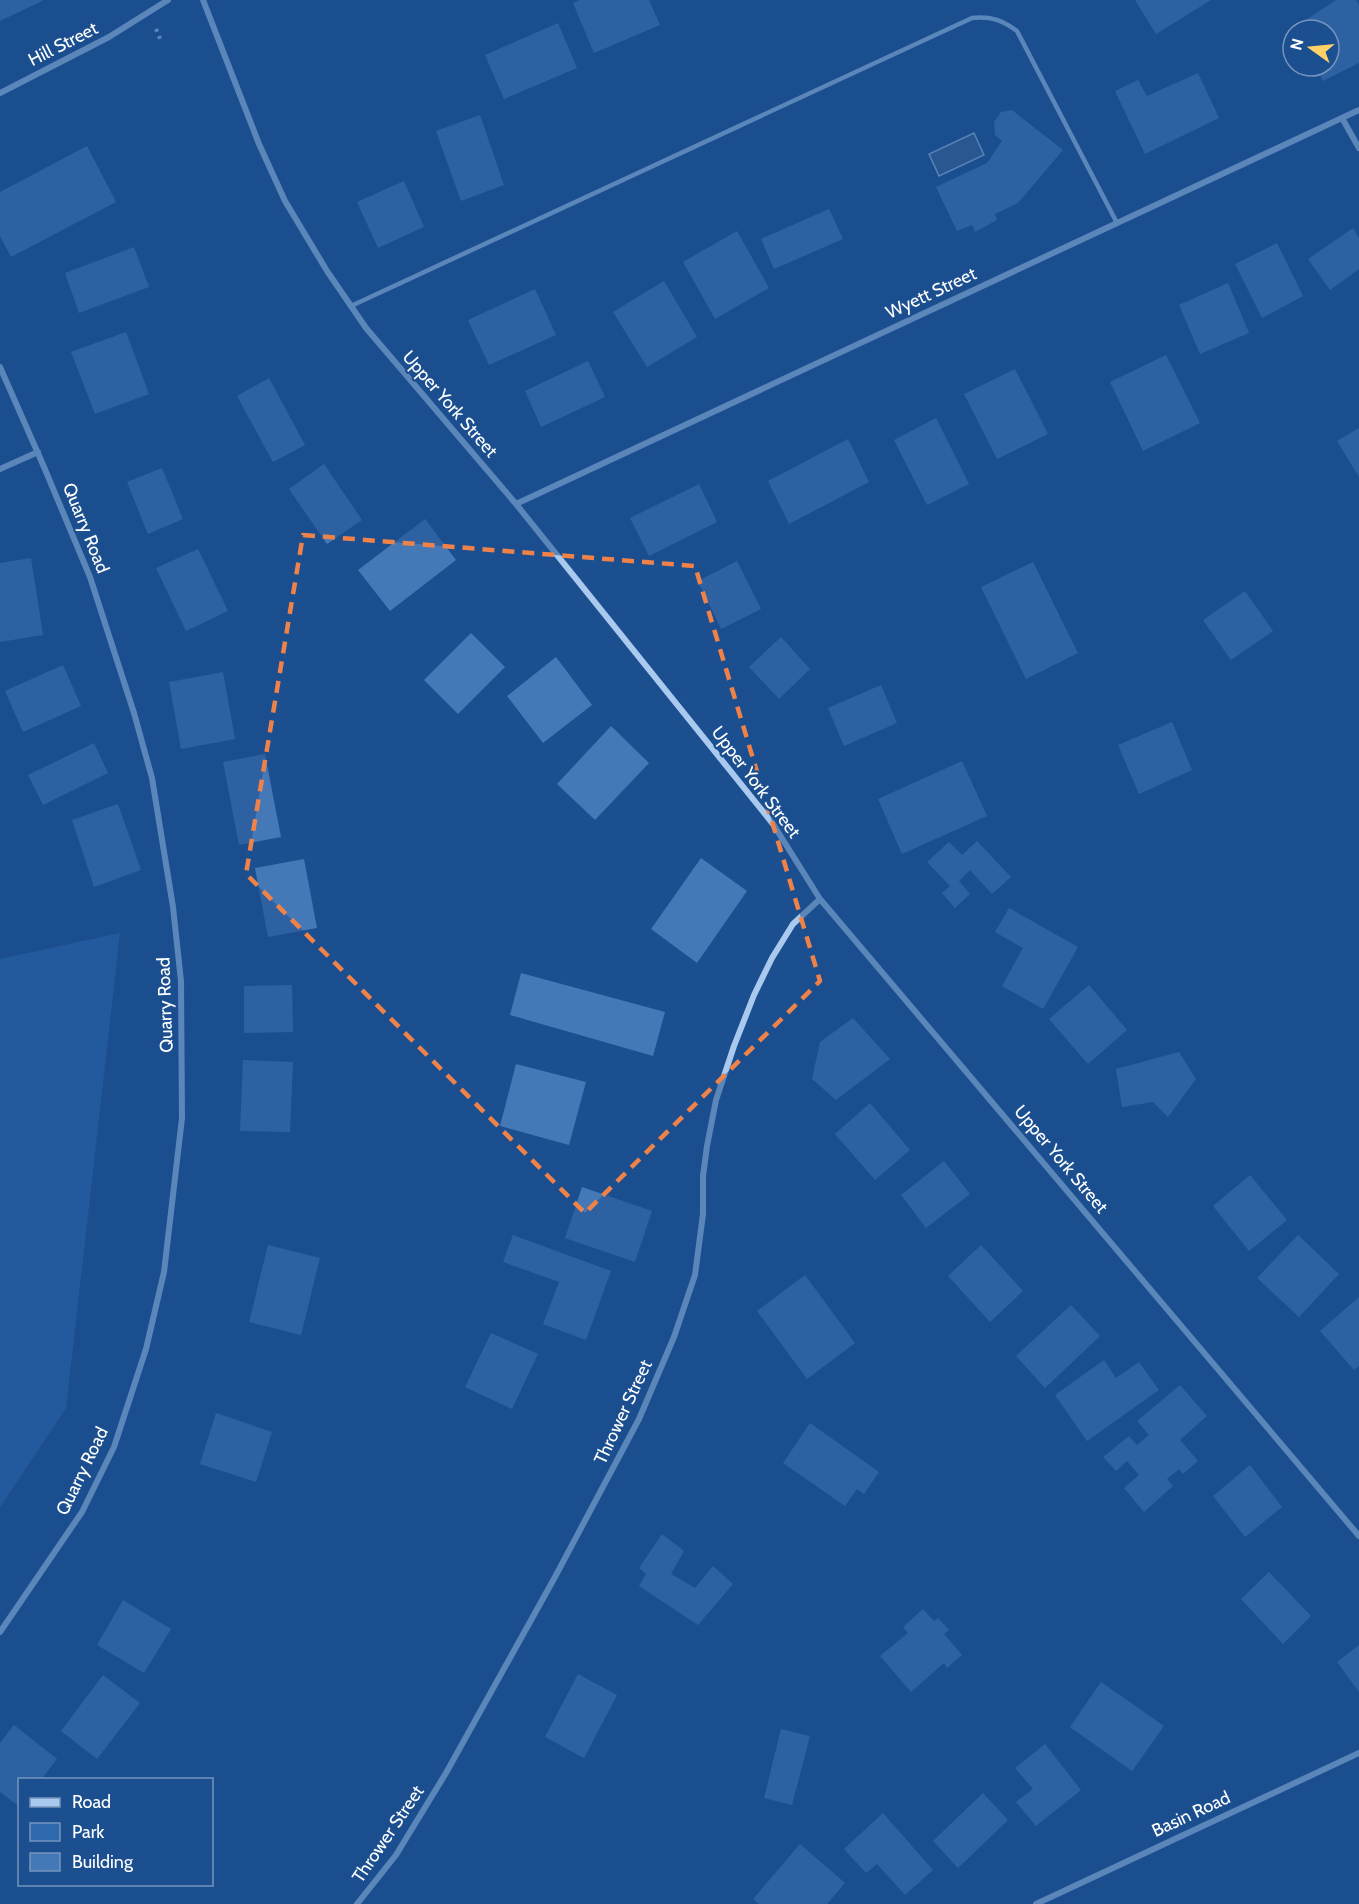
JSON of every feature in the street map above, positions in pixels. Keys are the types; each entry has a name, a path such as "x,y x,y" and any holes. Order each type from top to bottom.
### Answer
{"street":[{"name":"Hill Street","path":"0,93 109,38 168,0"},
{"name":"Upper York Street","path":"203,0 259,144 285,201 327,271 366,328 516,504 773,824 820,898 1359,1536"},
{"name":"Wyett Street","path":"516,504 1359,110"},
{"path":"1342,118 1359,148"},
{"name":"Quarry Road","path":"0,367 90,577 134,713 152,778 173,907 181,981 182,1118 164,1272 146,1349 114,1447 82,1512 0,1632"},
{"path":"0,469 38,452"},
{"name":"Thrower Street","path":"357,1904 396,1855 446,1773 555,1577 639,1419 674,1337 695,1275 703,1214 703,1176 707,1146 716,1100 734,1046 754,995 772,958 793,924 820,898"},
{"name":"Basin Road","path":"1036,1904 1359,1753"}],"lane":[{"path":"351,306 972,18 994,18 1017,31 1117,223"}],"path":[{"path":"154,25 161,41"}],"highlighted area":[{"path":"303,535 695,566 820,981 585,1213 246,874"}],"green space":[{"path":"120,933 66,1408 0,1507 0,959"}],"shaded area":[{"path":"974,133 984,155 939,176 929,154"}],"building":[{"path":"0,0 44,0 0,21"},
{"path":"580,0 649,0 660,25 594,53 573,3"},
{"path":"1135,0 1211,0 1156,34"},
{"path":"1336,0 1356,0 1359,5 1359,63 1341,72 1341,18 1309,18"},
{"path":"558,23 577,68 504,99 485,55"},
{"path":"1198,73 1219,118 1145,154 1115,91 1138,80 1147,96"},
{"path":"1012,110 1063,150 1018,203 995,214 997,220 975,232 972,225 957,231 936,187 987,163 1002,141 995,135 994,122 1001,112"},
{"path":"480,115 504,185 461,201 436,131"},
{"path":"87,146 116,202 11,257 0,236 0,192"},
{"path":"404,181 424,227 378,248 357,202"},
{"path":"829,209 843,239 774,269 761,239"},
{"path":"1353,228 1359,238 1359,269 1330,290 1308,259"},
{"path":"737,231 769,288 715,319 683,262"},
{"path":"1277,243 1303,296 1262,318 1235,264"},
{"path":"134,247 149,287 79,313 65,273"},
{"path":"664,281 697,337 647,367 613,312"},
{"path":"1228,283 1249,333 1200,354 1179,305"},
{"path":"535,289 556,335 489,365 468,320"},
{"path":"126,332 149,394 95,414 71,352"},
{"path":"1166,355 1200,423 1143,451 1110,382"},
{"path":"588,361 605,397 541,427 525,391"},
{"path":"1015,369 1048,434 997,459 964,394"},
{"path":"269,378 305,445 273,462 237,396"},
{"path":"936,418 969,484 927,505 894,440"},
{"path":"1359,428 1359,477 1337,441"},
{"path":"848,439 869,482 789,524 768,481"},
{"path":"324,464 362,520 327,544 289,489"},
{"path":"162,468 183,519 148,534 127,482"},
{"path":"699,484 717,522 649,556 630,518"},
{"path":"425,519 456,560 390,611 358,570"},
{"path":"198,549 228,611 186,631 156,568"},
{"path":"31,558 43,635 0,642 0,563"},
{"path":"737,561 761,609 721,629 698,581"},
{"path":"1033,562 1078,653 1026,679 981,587"},
{"path":"1245,591 1273,631 1231,660 1203,620"},
{"path":"471,633 505,667 458,714 424,680"},
{"path":"781,637 810,669 779,699 749,667"},
{"path":"556,657 592,705 543,743 507,696"},
{"path":"63,665 81,706 23,732 5,691"},
{"path":"223,672 235,739 181,749 169,682"},
{"path":"881,685 897,723 844,746 828,708"},
{"path":"1172,722 1192,770 1139,794 1118,745"},
{"path":"611,726 649,763 595,820 557,784"},
{"path":"94,743 108,773 43,805 28,775"},
{"path":"265,754 281,837 239,845 223,762"},
{"path":"962,761 987,816 902,854 878,799"},
{"path":"118,804 141,870 94,887 72,820"},
{"path":"977,841 1011,877 992,894 970,870 959,881 970,894 955,908 942,893 950,886 927,862 949,842 962,855"},
{"path":"701,858 747,891 697,963 651,929"},
{"path":"304,859 317,928 268,937 255,868"},
{"path":"1009,908 1078,947 1043,1009 1002,986 1023,948 995,932"},
{"path":"521,973 665,1012 653,1056 510,1015"},
{"path":"292,985 293,1032 244,1033 244,986"},
{"path":"1089,985 1127,1030 1088,1064 1049,1019"},
{"path":"853,1018 890,1059 836,1100 812,1079 820,1042"},
{"path":"1179,1052 1196,1079 1168,1117 1153,1102 1122,1107 1116,1069"},
{"path":"243,1060 293,1062 290,1132 240,1131"},
{"path":"516,1064 586,1082 569,1145 500,1126"},
{"path":"870,1103 910,1150 875,1180 835,1134"},
{"path":"944,1161 970,1194 926,1228 901,1195"},
{"path":"1250,1175 1287,1220 1249,1251 1213,1206"},
{"path":"582,1187 652,1211 635,1262 565,1238"},
{"path":"513,1235 611,1271 586,1340 543,1324 559,1282 503,1262"},
{"path":"1298,1235 1339,1274 1299,1317 1257,1278"},
{"path":"268,1245 320,1258 301,1335 249,1322"},
{"path":"981,1245 1023,1291 990,1322 948,1276"},
{"path":"805,1275 855,1343 807,1379 757,1311"},
{"path":"1359,1297 1359,1366 1354,1370 1320,1331"},
{"path":"1071,1305 1100,1336 1045,1388 1016,1356"},
{"path":"491,1333 538,1354 512,1409 465,1387"},
{"path":"1104,1360 1116,1378 1139,1362 1159,1390 1087,1441 1055,1395"},
{"path":"1180,1385 1207,1416 1180,1440 1198,1461 1183,1474 1179,1469 1167,1479 1173,1486 1144,1512 1124,1488 1139,1475 1127,1461 1116,1471 1103,1457 1129,1436 1137,1445 1149,1435 1137,1421"},
{"path":"216,1413 272,1432 256,1482 200,1464"},
{"path":"810,1423 879,1472 864,1494 857,1489 845,1506 783,1463"},
{"path":"1250,1465 1282,1507 1245,1537 1213,1496"},
{"path":"662,1534 684,1551 671,1574 695,1588 713,1566 733,1584 698,1625 639,1586 646,1574 639,1568"},
{"path":"1269,1572 1311,1616 1283,1644 1241,1599"},
{"path":"123,1600 171,1629 144,1673 97,1645"},
{"path":"923,1609 934,1621 938,1618 949,1630 944,1634 962,1655 947,1668 944,1663 911,1692 880,1656 908,1633 903,1627"},
{"path":"1359,1645 1359,1692 1337,1662"},
{"path":"578,1674 617,1695 584,1758 545,1737"},
{"path":"103,1675 140,1703 97,1759 61,1731"},
{"path":"1101,1682 1164,1726 1132,1771 1070,1727"},
{"path":"14,1725 57,1759 43,1778 18,1778 18,1806 0,1792 0,1743"},
{"path":"781,1729 810,1736 792,1805 764,1798"},
{"path":"1045,1744 1081,1790 1036,1826 1016,1802 1033,1789 1015,1768"},
{"path":"983,1793 1008,1820 958,1868 933,1841"},
{"path":"883,1813 933,1870 905,1895 877,1864 866,1873 844,1849"},
{"path":"800,1844 845,1883 827,1904 759,1904 753,1899"}]}
